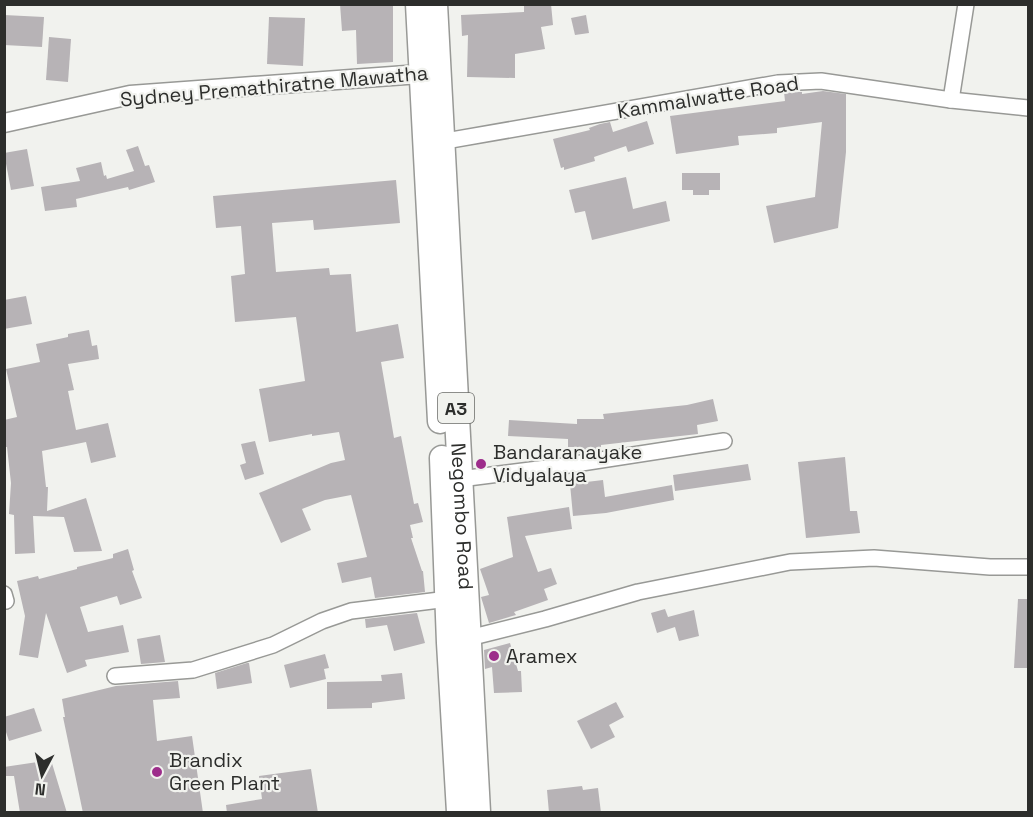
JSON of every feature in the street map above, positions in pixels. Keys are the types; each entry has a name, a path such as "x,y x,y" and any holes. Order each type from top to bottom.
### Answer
{"highway":[{"name":"Negombo Road","path":"418,4 430,73 460,479 459,813"},
{"name":"Negombo Road","path":"430,73 435,4"},
{"name":"Negombo Road","path":"434,143 448,599 459,640 478,813"}],"street":[{"path":"951,100 966,4"},
{"name":"Sydney Premathiratne Mawatha","path":"4,123 130,95 430,73"},
{"name":"Kammalwatte Road","path":"434,143 778,83 821,81 951,100 1029,108"},
{"path":"460,479 724,441"},
{"path":"459,640 545,619 638,592 790,562 874,558 990,567 1029,567"},
{"path":"115,676 193,670 273,645 322,621 351,611 448,599"}],"building":[{"path":"340,4 393,4 393,62 357,64 356,30 342,31"},
{"path":"524,4 551,4 553,25 541,27 545,49 515,54 515,78 467,77 468,35 462,36 461,15 524,12"},
{"path":"4,15 44,17 42,47 4,45"},
{"path":"586,15 589,33 575,35 571,18"},
{"path":"269,17 305,18 303,66 267,64"},
{"path":"49,37 71,39 68,82 46,80"},
{"path":"823,91 846,94 846,152 838,228 774,243 766,206 815,197 822,122 777,128 777,133 738,136 739,145 676,154 670,116 785,101 784,92 802,92 802,94"},
{"path":"647,121 654,144 628,152 626,146 594,157 595,161 564,170 564,167 561,168 553,139 590,130 589,128 610,122 613,132"},
{"path":"138,146 145,166 149,165 155,182 129,190 128,187 76,199 77,207 45,211 41,187 80,181 76,168 101,162 104,176 106,175 107,179 134,171 126,150"},
{"path":"27,149 34,186 11,190 4,153"},
{"path":"682,173 720,173 720,190 709,190 709,195 693,195 693,190 682,190"},
{"path":"626,177 633,209 666,201 670,221 592,240 585,211 575,213 569,190"},
{"path":"396,180 400,223 314,230 313,220 272,223 276,272 329,268 330,275 351,274 356,332 398,324 404,358 381,362 394,438 401,436 414,504 418,503 423,522 410,525 413,538 411,538 423,571 425,592 375,598 371,577 342,583 337,563 367,557 351,495 325,500 302,509 311,530 281,543 259,493 331,463 345,460 339,432 312,436 312,434 269,442 259,389 305,381 296,317 235,322 231,276 245,274 241,226 216,228 213,196"},
{"path":"26,296 32,324 4,329 4,300"},
{"path":"89,330 92,346 97,345 99,359 68,364 74,390 68,391 76,430 108,423 116,457 91,463 86,442 42,451 46,487 48,487 47,511 86,498 102,551 74,552 64,517 33,516 35,553 15,554 14,515 9,514 11,483 7,447 4,447 4,420 17,417 6,369 40,362 36,344"},
{"path":"713,399 718,421 697,425 698,434 601,445 601,450 579,453 577,453 577,447 568,447 568,439 508,436 509,420 577,424 577,419 604,419 603,414 687,405"},
{"path":"255,441 264,474 245,480 240,465 246,463 241,444"},
{"path":"845,457 850,511 857,511 860,533 806,538 798,462"},
{"path":"748,464 751,480 675,491 673,475"},
{"path":"603,480 605,497 672,485 674,500 606,513 573,516 570,484"},
{"path":"569,507 572,529 525,536 538,572 551,568 557,584 544,589 548,600 514,612 516,615 489,623 481,597 489,595 480,569 513,557 507,517"},
{"path":"128,549 134,570 132,571 142,598 120,605 117,596 80,607 88,632 123,625 129,652 85,660 87,666 67,673 46,613 38,658 19,655 25,616 17,581 38,576 39,579 77,569 77,567 113,558 113,554"},
{"path":"1018,599 1029,599 1029,668 1014,668"},
{"path":"665,609 668,617 694,610 699,636 679,641 675,627 657,633 651,613"},
{"path":"417,613 425,643 394,651 387,625 366,628 365,619"},
{"path":"160,635 165,662 141,664 137,639"},
{"path":"510,643 518,671 521,671 522,692 494,693 492,667 485,669 484,650"},
{"path":"325,654 329,668 324,669 326,679 290,688 284,665"},
{"path":"249,663 252,683 217,689 215,673"},
{"path":"402,673 405,699 372,703 372,708 327,709 327,682 382,681 381,675"},
{"path":"178,681 180,698 153,700 157,741 192,736 203,813 83,813 63,717 65,717 62,699 116,686"},
{"path":"616,702 624,717 609,725 615,737 591,749 577,721"},
{"path":"34,708 42,731 9,741 4,726 4,717"},
{"path":"51,760 67,813 20,813 14,776 4,776 4,767"},
{"path":"311,769 318,813 227,813 226,805 262,799 259,776"},
{"path":"582,786 583,790 598,788 601,813 549,813 547,790"}],"place":[{"name":"Bandaranayake Vidyalaya","path":"481,464"},
{"name":"Aramex","path":"494,656"},
{"name":"Brandix Green Plant","path":"157,772"}]}
